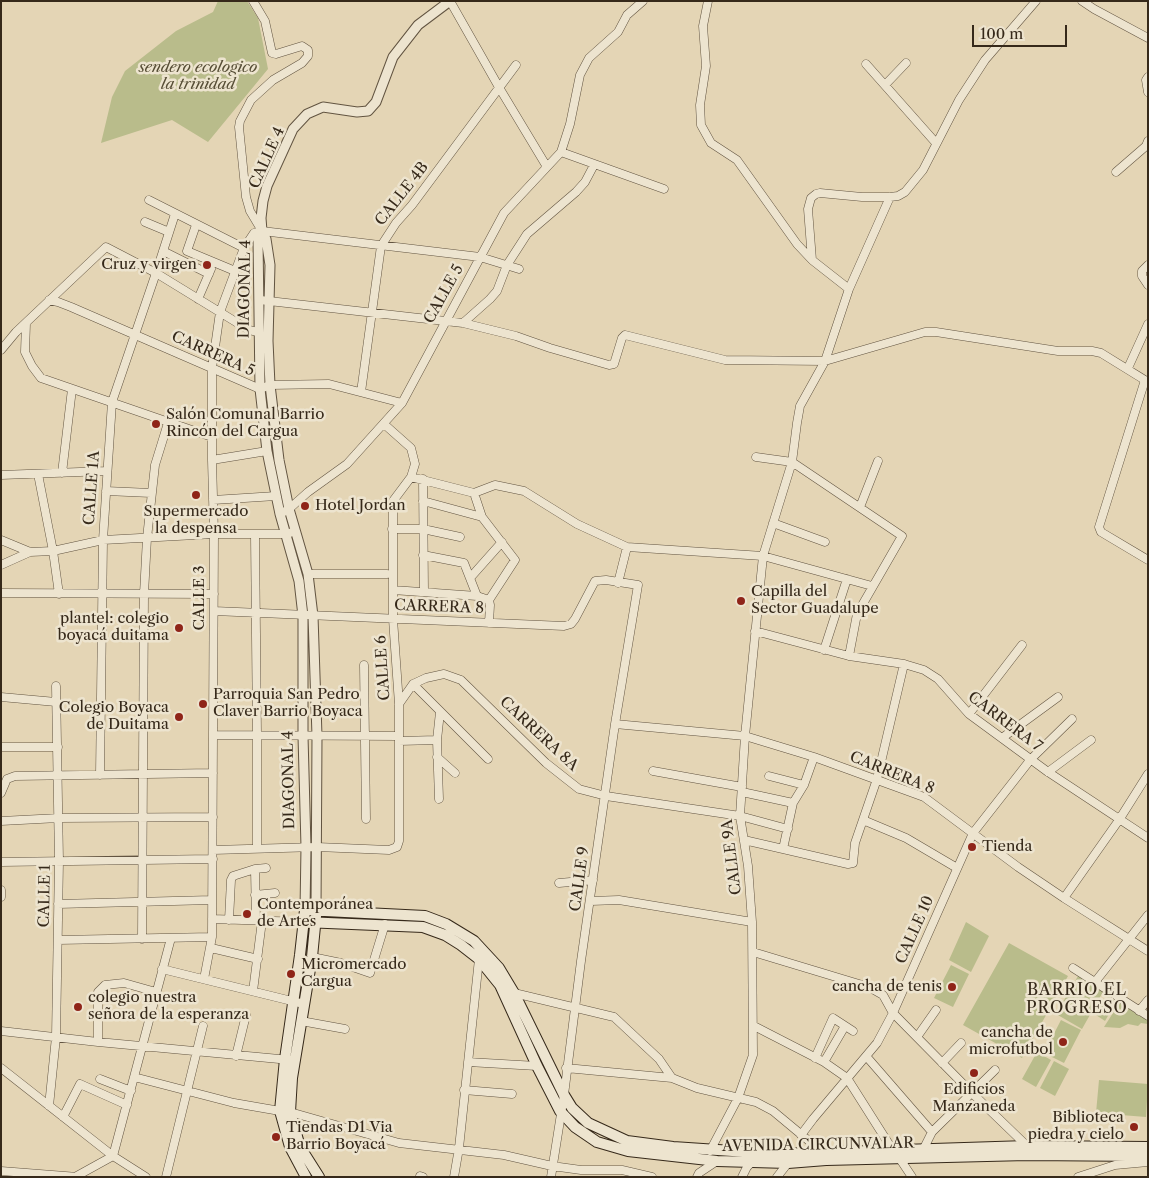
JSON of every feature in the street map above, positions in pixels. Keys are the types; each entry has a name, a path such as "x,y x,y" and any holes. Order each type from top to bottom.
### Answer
{"main road":[{"name":"AVENIDA CIRCUNVALAR","path":"305,910 425,916 446,924 474,941 499,968 514,993 572,1108 588,1123 627,1141 710,1150 900,1158 1027,1150 1148,1147"},
{"name":"DIAGONAL 4","path":"305,910 299,1002 290,1059 285,1111 290,1147 306,1177"},
{"name":"DIAGONAL 4","path":"290,1059 301,1021 299,1002 312,957 316,910"},
{"name":"AVENIDA CIRCUNVALAR","path":"304,922 423,927 453,940 479,959 500,984 537,1066 560,1111 575,1127 597,1142 628,1151 717,1161 788,1163 821,1156 924,1148 1027,1150 1148,1156"},
{"name":"DIAGONAL 4","path":"285,1111 300,1147 319,1177"}],"street":[{"path":"253,1 265,21 272,53 276,54 302,46 308,50 308,56 302,63 273,80 251,100 238,128 246,197 250,211 262,231 480,257 519,269"},
{"path":"450,1 547,167"},
{"name":"CALLE 4","path":"262,231 261,218 267,186 293,129 307,114 324,107 357,112 368,111 376,102 393,57 418,24 450,1"},
{"name":"CALLE 5","path":"280,514 290,509 308,492 347,464 402,403 445,320 510,205 561,152 570,124 580,75 590,58 618,32 627,14 643,1"},
{"path":"708,1 703,26 706,66 700,105 702,125 711,143 737,160 797,244 812,260 849,289"},
{"path":"812,260 808,208 811,198 816,194 890,197 898,196 905,192 923,170 959,100 985,60 1036,1"},
{"path":"1082,1 1148,38"},
{"path":"885,85 906,63"},
{"path":"866,64 936,143"},
{"name":"CALLE 4B","path":"361,392 380,246 500,89 516,65"},
{"path":"1148,77 1146,80 1148,92"},
{"path":"1116,172 1146,146 1148,141"},
{"path":"561,152 664,189"},
{"path":"463,323 497,291 508,265 527,234 576,192 585,182 594,165"},
{"name":"CALLE 9A","path":"710,1150 738,1098 753,1055 752,922 748,866 740,816 745,736 763,556 792,462 800,406 825,361 849,289 890,197"},
{"path":"149,200 244,248"},
{"name":"CALLE 1A","path":"100,775 102,540 112,402 175,214"},
{"path":"145,222 169,232"},
{"path":"196,225 187,251 235,272"},
{"name":"CALLE 3","path":"204,979 212,937 214,534 212,368 220,312 244,248 254,233 262,231"},
{"name":"DIAGONAL 4","path":"262,231 258,239 260,300 258,332 260,390 267,451 280,514 291,532 308,574 313,616 317,736 316,910"},
{"name":"DIAGONAL 4","path":"262,231 269,251 270,301 268,341 270,385 279,460 290,509 291,532 300,580 303,616 302,736 306,847 305,910"},
{"path":"1,350 16,332 106,247 156,273 248,330 258,332"},
{"path":"163,251 209,274"},
{"path":"198,299 214,263"},
{"path":"1148,266 1142,271 1142,276 1148,285"},
{"name":"CARRERA 5","path":"49,300 58,302 260,390 270,385 329,384 402,403"},
{"path":"260,300 463,323 516,336 550,348 612,365 614,364 622,338 626,335 725,360 825,361 925,332 936,332 1058,351 1092,351 1102,353 1147,381 1099,527 1101,532 1148,560"},
{"path":"26,323 25,352 41,378 212,437"},
{"path":"1128,368 1148,324"},
{"path":"62,473 72,390"},
{"path":"142,939 144,594 154,465 168,422"},
{"name":"CALLE 6","path":"317,847 389,850 397,847 399,841 399,704 393,619 393,502 412,477 415,464 411,448 384,424"},
{"path":"212,460 267,451"},
{"path":"756,457 792,462 902,536 857,614 849,656"},
{"path":"860,507 878,461"},
{"path":"1,476 106,471"},
{"path":"38,474 53,550 58,594"},
{"path":"412,477 474,493 495,486 524,491 577,524 627,547 763,556 872,586"},
{"path":"423,479 424,592"},
{"path":"106,490 151,493"},
{"path":"474,493 482,517 514,559 489,600 489,623"},
{"path":"213,500 276,496"},
{"path":"423,501 482,517"},
{"path":"773,522 826,542"},
{"path":"392,529 423,529 460,537"},
{"path":"1,565 30,552 53,550 102,540 214,534 256,535 291,532"},
{"path":"256,535 256,848"},
{"path":"1,540 30,552"},
{"path":"470,578 502,542"},
{"path":"618,582 627,547"},
{"path":"423,555 464,563 477,596"},
{"path":"308,574 387,574"},
{"path":"824,650 848,579"},
{"name":"CARRERA 8","path":"214,611 564,626 571,624 575,619 596,581 638,584"},
{"name":"CALLE 9","path":"551,1177 638,584"},
{"path":"393,590 477,596 489,600"},
{"path":"1,593 214,594"},
{"name":"CARRERA 7","path":"755,631 849,656 904,664 924,670 938,679 969,714 1048,772 1148,838"},
{"path":"969,714 1022,645"},
{"path":"744,840 848,864 853,863 855,843 877,779 904,664"},
{"path":"364,665 366,818"},
{"name":"CARRERA 8A","path":"413,684 426,678 444,674 461,680 546,763 579,789 606,796 740,816 788,829"},
{"path":"399,704 413,684 488,759"},
{"name":"CALLE 1","path":"49,1106 56,1037 58,940 59,818 56,686"},
{"path":"1,697 56,702"},
{"path":"1002,738 1058,697"},
{"path":"439,799 437,740 440,712"},
{"name":"CALLE 10","path":"802,1135 813,1119 877,1043 893,1013 973,833 1031,759 1072,719"},
{"name":"CARRERA 8","path":"616,724 745,736 814,757 924,797 1018,867 1148,951"},
{"path":"213,736 365,735 437,740"},
{"path":"1048,772 1091,740"},
{"path":"1,747 58,747"},
{"path":"437,756 455,773"},
{"path":"783,849 793,803 804,785 814,757"},
{"path":"653,771 793,803"},
{"path":"1,793 7,779 15,776 213,773"},
{"path":"1064,898 1144,788 1148,774"},
{"path":"769,776 804,785"},
{"path":"1,821 59,818 213,817"},
{"path":"863,820 906,838 957,868"},
{"path":"213,850 317,847"},
{"path":"1,862 213,859"},
{"path":"229,920 231,880 233,876 254,869 266,868"},
{"path":"253,991 258,959 259,920 255,895 254,869"},
{"path":"559,884 594,880"},
{"path":"1,890 1,896"},
{"path":"255,895 274,893"},
{"path":"58,904 212,900"},
{"path":"591,901 619,900 752,922"},
{"path":"1095,982 1148,915"},
{"path":"212,919 304,922"},
{"path":"312,957 341,963 370,973 385,924"},
{"path":"58,940 212,937"},
{"path":"1,1171 77,1176 113,1156 171,938"},
{"path":"211,948 258,959"},
{"path":"753,952 869,988 883,995 893,1013 1027,1150"},
{"path":"454,1177 459,1148 479,959"},
{"path":"1073,968 1148,1016"},
{"path":"162,969 299,1002"},
{"path":"98,1042 98,992 105,985 124,983 156,992"},
{"path":"514,993 575,1006 614,1017 658,1059 672,1078"},
{"path":"1139,1011 1148,1000"},
{"path":"917,1037 936,1010"},
{"path":"236,1056 246,1015"},
{"path":"815,1058 833,1018 853,1032"},
{"path":"301,1021 345,1029"},
{"path":"166,1177 203,1026"},
{"path":"754,1026 824,1062 847,1078 892,1149"},
{"path":"824,1062 845,1026"},
{"path":"1,1031 236,1056 290,1059"},
{"path":"942,1063 961,1043"},
{"path":"866,1056 932,1132"},
{"path":"468,1062 537,1066"},
{"path":"1,1068 113,1156 146,1177"},
{"path":"566,1068 672,1078 698,1088 756,1102 773,1112 802,1135 821,1156"},
{"path":"924,1148 932,1132 995,1070"},
{"path":"134,1077 187,1092 285,1111 399,1143 459,1148 504,1155 552,1166 581,1170 622,1170 652,1177"},
{"path":"100,1080 131,1092"},
{"path":"62,1116 80,1084 127,1104"},
{"path":"464,1090 512,1094"},
{"path":"900,1158 912,1177"},
{"path":"697,1177 699,1173 717,1161"},
{"path":"742,1177 752,1162"},
{"path":"1078,1177 1115,1165 1148,1162"},
{"path":"777,1177 788,1163"}],"green space":[{"name":"sendero ecologico la trinidad","path":"218,1 247,1 258,18 268,69 208,142 172,120 101,143 112,97 125,71 176,31 213,12"},
{"path":"966,922 989,936 971,972 949,960"},
{"path":"1009,943 1068,976 1022,1058 963,1025"},
{"name":"cancha de tenis","path":"951,965 969,974 953,1007 934,998"},
{"path":"1078,976 1104,990 1082,1029 1056,1014"},
{"path":"1108,996 1116,1002 1105,1021 1096,1015"},
{"path":"1120,1002 1148,1020 1148,1024 1141,1023 1138,1026 1128,1024 1120,1028 1104,1027"},
{"name":"cancha de microfutbol","path":"1061,1020 1081,1030 1064,1063 1044,1053"},
{"path":"1037,1052 1051,1060 1036,1087 1022,1079"},
{"path":"1054,1061 1069,1069 1055,1096 1040,1088"},
{"path":"1099,1080 1148,1084 1146,1117 1096,1113"}],"place":[{"name":"Cruz y virgen","path":"207,265"},
{"name":"Salón Comunal Barrio Rincón del Cargua","path":"156,424"},
{"name":"Supermercado la despensa","path":"196,495"},
{"name":"Hotel Jordan","path":"305,506"},
{"name":"Capilla del Sector Guadalupe","path":"741,601"},
{"name":"plantel: colegio boyacá duitama","path":"179,628"},
{"name":"Parroquia San Pedro Claver Barrio Boyaca","path":"203,704"},
{"name":"Colegio Boyaca de Duitama","path":"179,717"},
{"name":"Tienda","path":"972,847"},
{"name":"Contemporánea de Artes","path":"247,914"},
{"name":"Micromercado Cargua","path":"291,974"},
{"name":"cancha de tenis","path":"952,987"},
{"name":"colegio nuestra señora de la esperanza","path":"78,1007"},
{"name":"cancha de microfutbol","path":"1063,1042"},
{"name":"Edificios Manzaneda","path":"974,1073"},
{"name":"Biblioteca piedra y cielo","path":"1134,1127"},
{"name":"Tiendas D1 Via Barrio Boyacá","path":"276,1137"}],"district":[{"name":"BARRIO EL PROGRESO","path":"1077,999"}]}
